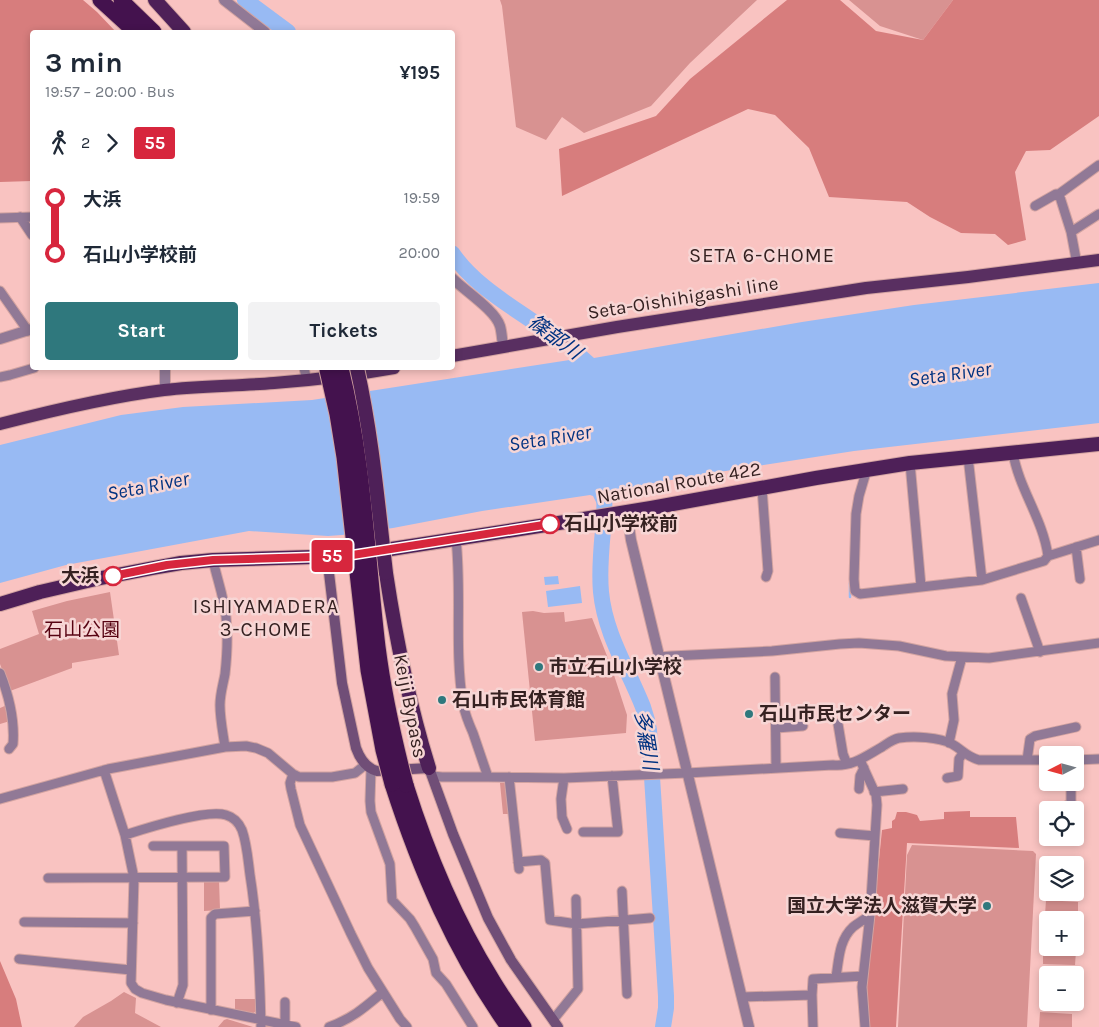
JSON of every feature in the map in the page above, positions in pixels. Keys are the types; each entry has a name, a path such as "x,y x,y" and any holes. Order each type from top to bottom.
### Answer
{"highway":[{"path":"100,0 133,30"},
{"path":"121,0 152,30"},
{"path":"154,0 182,30"},
{"name":"Keiji Bypass","path":"326,370 337,414 344,457 369,678 383,750 417,819 457,915 492,979 524,1027"},
{"name":"Keiji Bypass","path":"341,370 358,452 378,646 385,692 397,748 399,784 419,862 440,911 466,960 493,1006 508,1027"},
{"path":"357,370 371,439 386,573 397,643 412,712 430,772"},
{"name":"National Route 422","path":"0,604 40,592 144,569 181,563 213,560 346,556 627,512 867,469 1099,444"}],"main road":[{"name":"Seta-Oishihigashi line","path":"455,355 571,334 866,288 1099,260"},
{"path":"0,424 86,403 165,390 307,380 369,370"},
{"path":"327,556 342,683 356,748 360,758 368,767 377,771 430,772 453,834 488,918 511,960 555,1023"}],"street":[{"path":"224,0 262,30"},
{"path":"1035,206 1059,194 1099,165"},
{"path":"1059,194 1071,232 1078,264"},
{"path":"1071,232 1099,214"},
{"path":"20,216 30,232"},
{"path":"0,218 30,216"},
{"path":"455,281 497,319 503,346"},
{"path":"0,291 30,330 0,339"},
{"path":"0,377 30,369"},
{"path":"165,370 165,390"},
{"path":"304,370 307,380"},
{"path":"1014,453 1020,477 1046,542 1048,556"},
{"path":"968,457 982,580"},
{"path":"910,463 920,586"},
{"path":"867,469 856,514 854,579 855,591 860,594 982,580 1044,561 1048,556 1099,540"},
{"path":"762,488 768,571 766,577"},
{"path":"627,512 631,540 749,1027"},
{"path":"456,539 459,616 458,645 464,705 488,777"},
{"path":"1076,547 1080,578"},
{"path":"213,560 226,617 225,675 220,692 225,747"},
{"path":"1022,598 1040,652"},
{"path":"659,657 772,652 859,643 899,646 946,656 989,658 1099,643"},
{"path":"949,743 954,720 952,694 962,657"},
{"path":"0,673 7,691 14,726 14,744 9,749"},
{"path":"775,677 776,768"},
{"path":"838,724 848,764"},
{"path":"776,728 803,726"},
{"path":"1027,760 1030,739 1035,736 1076,727"},
{"path":"430,772 442,777 564,778 862,764 893,740 920,737 949,743 971,758 978,760 1039,760"},
{"path":"0,798 104,770 225,747 246,746 256,748 268,753 292,774 299,777 332,777 355,773 368,767 371,812 390,864 392,900 410,919 433,960 436,973 446,984 473,1027"},
{"path":"947,778 958,776 959,759 963,753"},
{"path":"1084,760 1099,759"},
{"path":"859,789 862,764"},
{"path":"862,764 874,792 877,806 870,915 862,987 865,1027"},
{"path":"104,770 125,834 134,878 131,982 135,989 142,993 177,1003 261,1024 296,1027"},
{"path":"292,774 290,789 300,825 368,968 400,1020 407,1027"},
{"path":"583,832 618,832 612,776"},
{"path":"508,777 519,865 542,860 545,863 550,920 577,924 650,918"},
{"path":"564,778 561,799 562,817 568,828"},
{"path":"874,792 902,789"},
{"path":"125,834 208,814 226,815 235,820 241,828 245,840 255,911 260,975 261,1024"},
{"path":"840,833 875,836"},
{"path":"48,878 225,877 224,846 153,846"},
{"path":"177,1003 183,985 182,846"},
{"path":"622,891 627,994"},
{"path":"555,1023 578,989 576,899"},
{"path":"211,1010 211,918 215,914 255,911"},
{"path":"836,977 840,948 846,936 870,915"},
{"path":"24,922 133,923"},
{"path":"19,959 131,970"},
{"path":"812,1027 813,979 863,976"},
{"path":"329,1027 345,1021 359,1012 383,992"},
{"path":"742,997 812,995"},
{"path":"285,1002 285,1025"}],"green space":[{"path":"500,0 757,0 690,63 651,106 584,133 562,117 546,140 516,127"},
{"path":"849,0 953,0 923,40 880,26"},
{"name":"石山公園","path":"110,592 119,655 72,663 72,668 10,691 0,664 0,649 39,634 32,611"},
{"path":"522,612 544,613 564,612 565,622 592,618 611,666 627,715 626,733 535,741"},
{"path":"7,705 10,721 0,724 0,708"},
{"path":"500,783 505,783 512,814 503,814"},
{"path":"912,845 1033,851 1036,854 1027,1027 898,1027 907,855"},
{"path":"219,880 220,910 204,911 204,881"},
{"path":"1046,901 1078,902 1078,911 1045,911"},
{"path":"1043,956 1076,956 1075,965 1043,964"},
{"path":"124,992 136,998 135,1013 161,1027 74,1027 83,1017"},
{"path":"235,999 255,999 256,1011 252,1014 235,1012"},
{"path":"1040,1012 1072,1014 1072,1027 1039,1027"},
{"path":"227,1019 253,1027 218,1027"}],"shaded area":[{"path":"0,0 83,0 114,30 30,30 30,181 0,182"},
{"path":"787,0 840,0 876,31 923,40 953,0 1099,0 1099,116 1050,150 1026,151 1015,172 1026,240 1008,245 995,234 961,233 930,217 907,202 829,197 809,148 775,115 748,109 562,196 559,149 656,116 690,79"},
{"path":"970,811 970,817 1016,817 1019,848 907,843 896,1027 868,1027 866,989 882,830 892,828 892,821 895,819 897,812 917,815 920,821 944,819 944,812"},
{"path":"0,961 16,999 22,1027 0,1027"}],"water":[{"name":"Seta River","path":"1099,283 1099,423 854,451 687,477 623,489 616,495 610,505 598,506 593,496 590,495 342,535 328,536 249,531 66,565 0,583 0,445 121,415 183,407 312,400 576,359 570,352 518,316 525,308 576,342 594,358 802,322 914,305"},
{"path":"558,576 559,584 545,585 544,577"},
{"path":"580,586 582,603 548,607 546,591"}],"waterway":[{"name":"篠部川","path":"245,0 285,30"},
{"name":"篠部川","path":"455,257 481,284 538,325"},
{"name":"多羅川","path":"602,485 604,508 600,576 603,607 612,637 643,707 649,730 666,996 663,1027"},
{"path":"850,583 850,597"}],"bus line":[{"name":"55","path":"113,576 167,565 213,560 346,556 550,524"}],"place":[{"name":"石山小学校前","path":"550,524"},
{"name":"大浜","path":"113,576"},
{"name":"市立石山小学校","path":"539,667"},
{"name":"石山市民体育館","path":"442,700"},
{"name":"石山市民センター","path":"749,714"},
{"name":"国立大学法人滋賀大学","path":"987,906"}],"district":[{"name":"SETA 6-CHOME","path":"762,255"},
{"name":"ISHIYAMADERA 3-CHOME","path":"266,618"}]}
